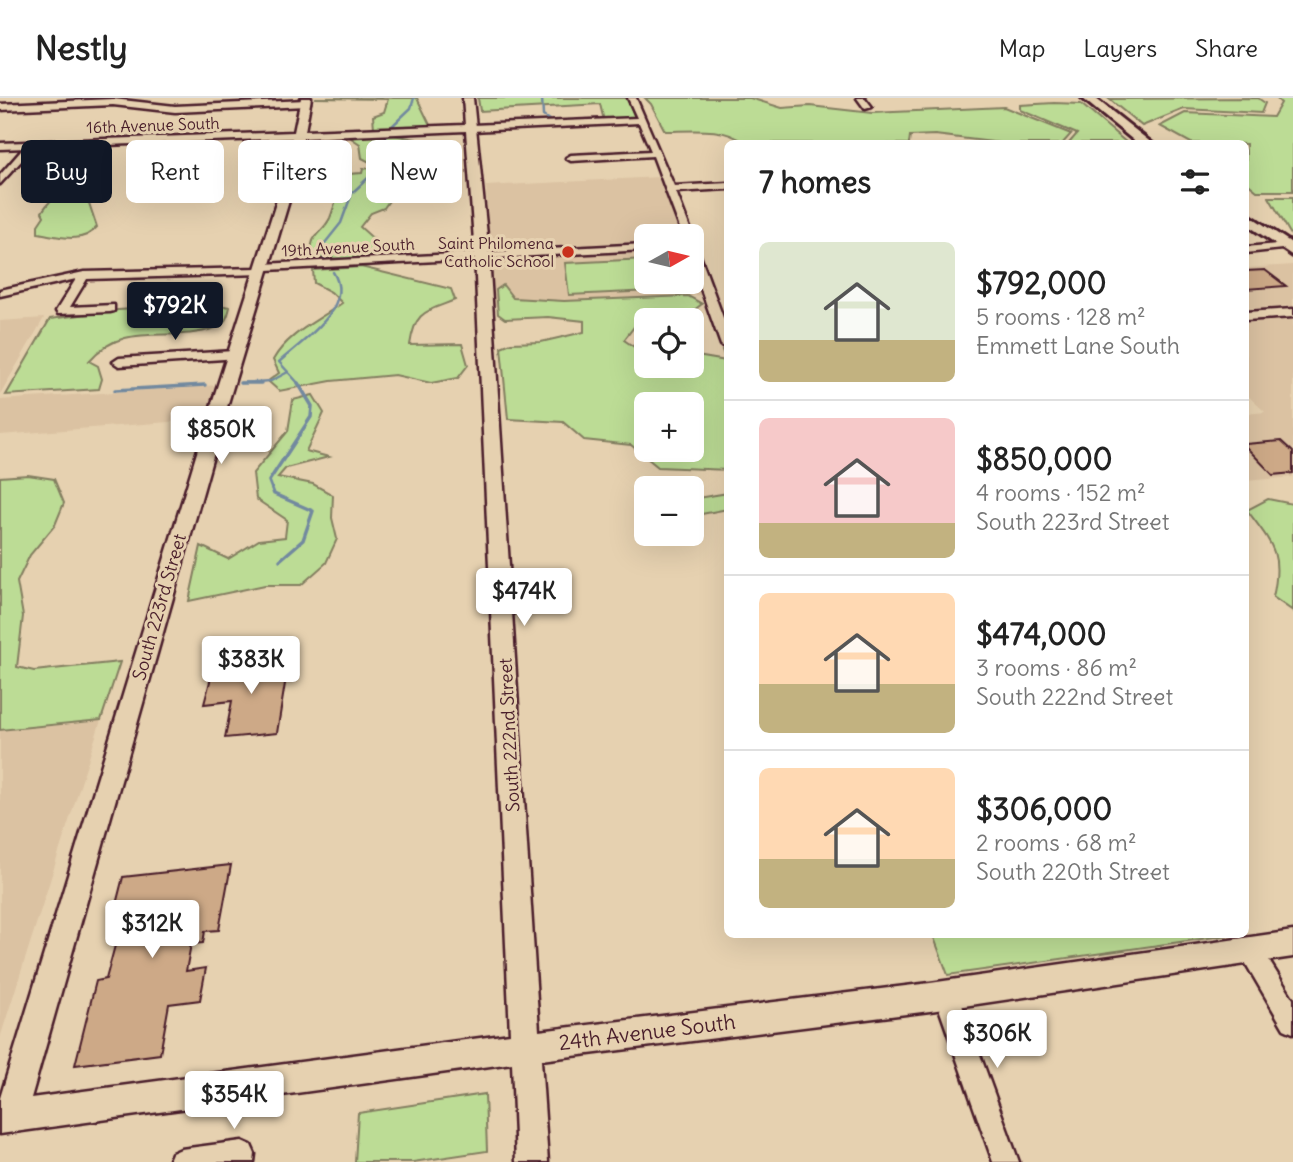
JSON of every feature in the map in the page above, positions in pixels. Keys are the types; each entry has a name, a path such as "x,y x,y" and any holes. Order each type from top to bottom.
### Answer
{"main road":[{"path":"1088,98 1142,140"},
{"path":"1249,219 1290,248"}],"street":[{"name":"South 222nd Street","path":"468,98 482,255 527,1048 531,1162"},
{"path":"632,98 657,153 684,224"},
{"path":"860,98 868,107"},
{"path":"0,107 113,102 175,109 306,100"},
{"name":"South 223rd Street","path":"5,1117 262,269 300,136 306,100"},
{"name":"16th Avenue South","path":"112,142 642,120"},
{"name":"16th Avenue South","path":"0,146 21,145"},
{"path":"570,158 657,153"},
{"path":"0,181 21,157"},
{"path":"671,189 724,186"},
{"name":"19th Avenue South","path":"0,293 84,275 194,275 634,248"},
{"path":"1249,250 1290,248"},
{"path":"84,275 62,311 110,308"},
{"path":"704,281 724,337"},
{"path":"1249,316 1293,313"},
{"path":"119,362 234,355"},
{"name":"24th Avenue South","path":"5,1117 946,994 1293,944"},
{"path":"1250,950 1293,1021"},
{"path":"946,994 1006,1162"},
{"path":"181,1162 242,1154 241,1162"}],"shaded area":[{"name":"Saint Philomena Catholic School","path":"660,177 676,224 634,224 634,294 701,295 492,306 486,186"},
{"path":"1293,265 1293,306 1249,309 1249,268"},
{"path":"44,318 0,394 0,321"},
{"path":"1293,319 1293,477 1249,481 1249,414 1265,412 1249,397 1249,323"},
{"path":"219,385 208,419 0,435 0,400"},
{"path":"101,720 0,1038 0,730"}],"green space":[{"path":"315,98 417,98 431,127 374,128 373,116 384,112 388,99"},
{"path":"478,98 627,98 635,118 604,121 600,104 480,111"},
{"path":"645,98 750,98 782,108 810,106 872,113 1004,107 1071,134 1066,140 976,140 935,135 910,136 910,140 739,140 717,132 665,131"},
{"path":"1258,98 1265,103 1261,113 1184,109 1142,126 1109,99"},
{"path":"1276,98 1293,98 1293,191 1257,191 1249,184 1249,140 1186,140 1160,126 1185,113 1273,117 1281,103"},
{"path":"1081,104 1123,140 1072,140 1077,134 1020,110 1020,105"},
{"path":"393,135 416,139 366,140 366,160 362,158 360,144 348,136"},
{"path":"366,169 366,203 387,203 384,208 371,213 360,227 388,252 351,259 313,258 314,239 327,224 335,203 352,203 352,174 362,173"},
{"path":"1269,197 1293,197 1293,235 1291,235"},
{"path":"48,203 89,203 97,227 91,233 77,238 38,233 38,225 44,216 42,212"},
{"path":"634,260 634,292 569,295 565,263"},
{"path":"361,267 451,289 455,300 423,314 415,325 410,345 462,344 468,365 458,378 431,383 395,375 331,381 279,391 268,381 279,373 273,360 279,351 295,335 342,303 331,292 314,283 313,270"},
{"path":"503,285 513,298 564,301 688,296 702,304 697,308 634,308 634,327 624,340 634,347 634,378 704,378 704,357 724,361 724,470 658,467 652,462 704,462 704,392 634,392 634,447 584,440 563,422 508,419 501,347 511,343 541,342 584,332 584,321 548,317 505,319 498,314 496,290"},
{"path":"213,304 230,307 224,322 218,327 182,334 133,336 103,348 89,361 98,366 102,379 99,389 6,395 50,319 118,310"},
{"path":"313,395 324,413 306,451 329,457 286,468 278,477 313,484 333,495 332,518 337,539 326,563 301,585 265,585 189,601 201,546 228,559 259,540 285,537 287,520 256,499 253,473 288,431 293,400"},
{"path":"28,475 54,479 64,503 55,525 30,555 17,582 23,616 17,667 34,671 120,662 101,720 0,730 0,477"},
{"path":"724,494 724,510 704,514 704,497"},
{"path":"1268,499 1293,504 1293,611 1273,597 1276,559 1269,541 1249,509"},
{"path":"934,938 1208,938 948,975"},
{"path":"485,1094 487,1151 413,1162 355,1162 358,1113"}],"building":[{"path":"1265,270 1286,286 1249,289 1249,271"},
{"path":"1281,441 1293,452 1293,473 1273,475 1249,450 1249,444"},
{"path":"289,659 277,733 225,738 232,701 204,704 213,670"},
{"path":"231,865 219,930 205,931 203,943 191,944 186,971 206,968 200,1000 169,1004 160,1054 75,1065 96,981 106,979 120,927 110,928 123,877"}],"waterway":[{"path":"390,128 411,108 414,98"},
{"path":"542,98 543,116 549,120"},
{"path":"325,260 321,248 341,223 352,193 384,163 382,154 387,146 386,135"},
{"path":"299,384 279,362 312,334 332,310 338,285 333,272"},
{"path":"261,383 240,383 271,381 288,372"},
{"path":"280,560 303,540 313,511 274,494 269,481 311,417 312,406 298,383"},
{"path":"115,390 205,385"}],"place":[{"name":"Saint Philomena Catholic School","path":"568,252"}]}
